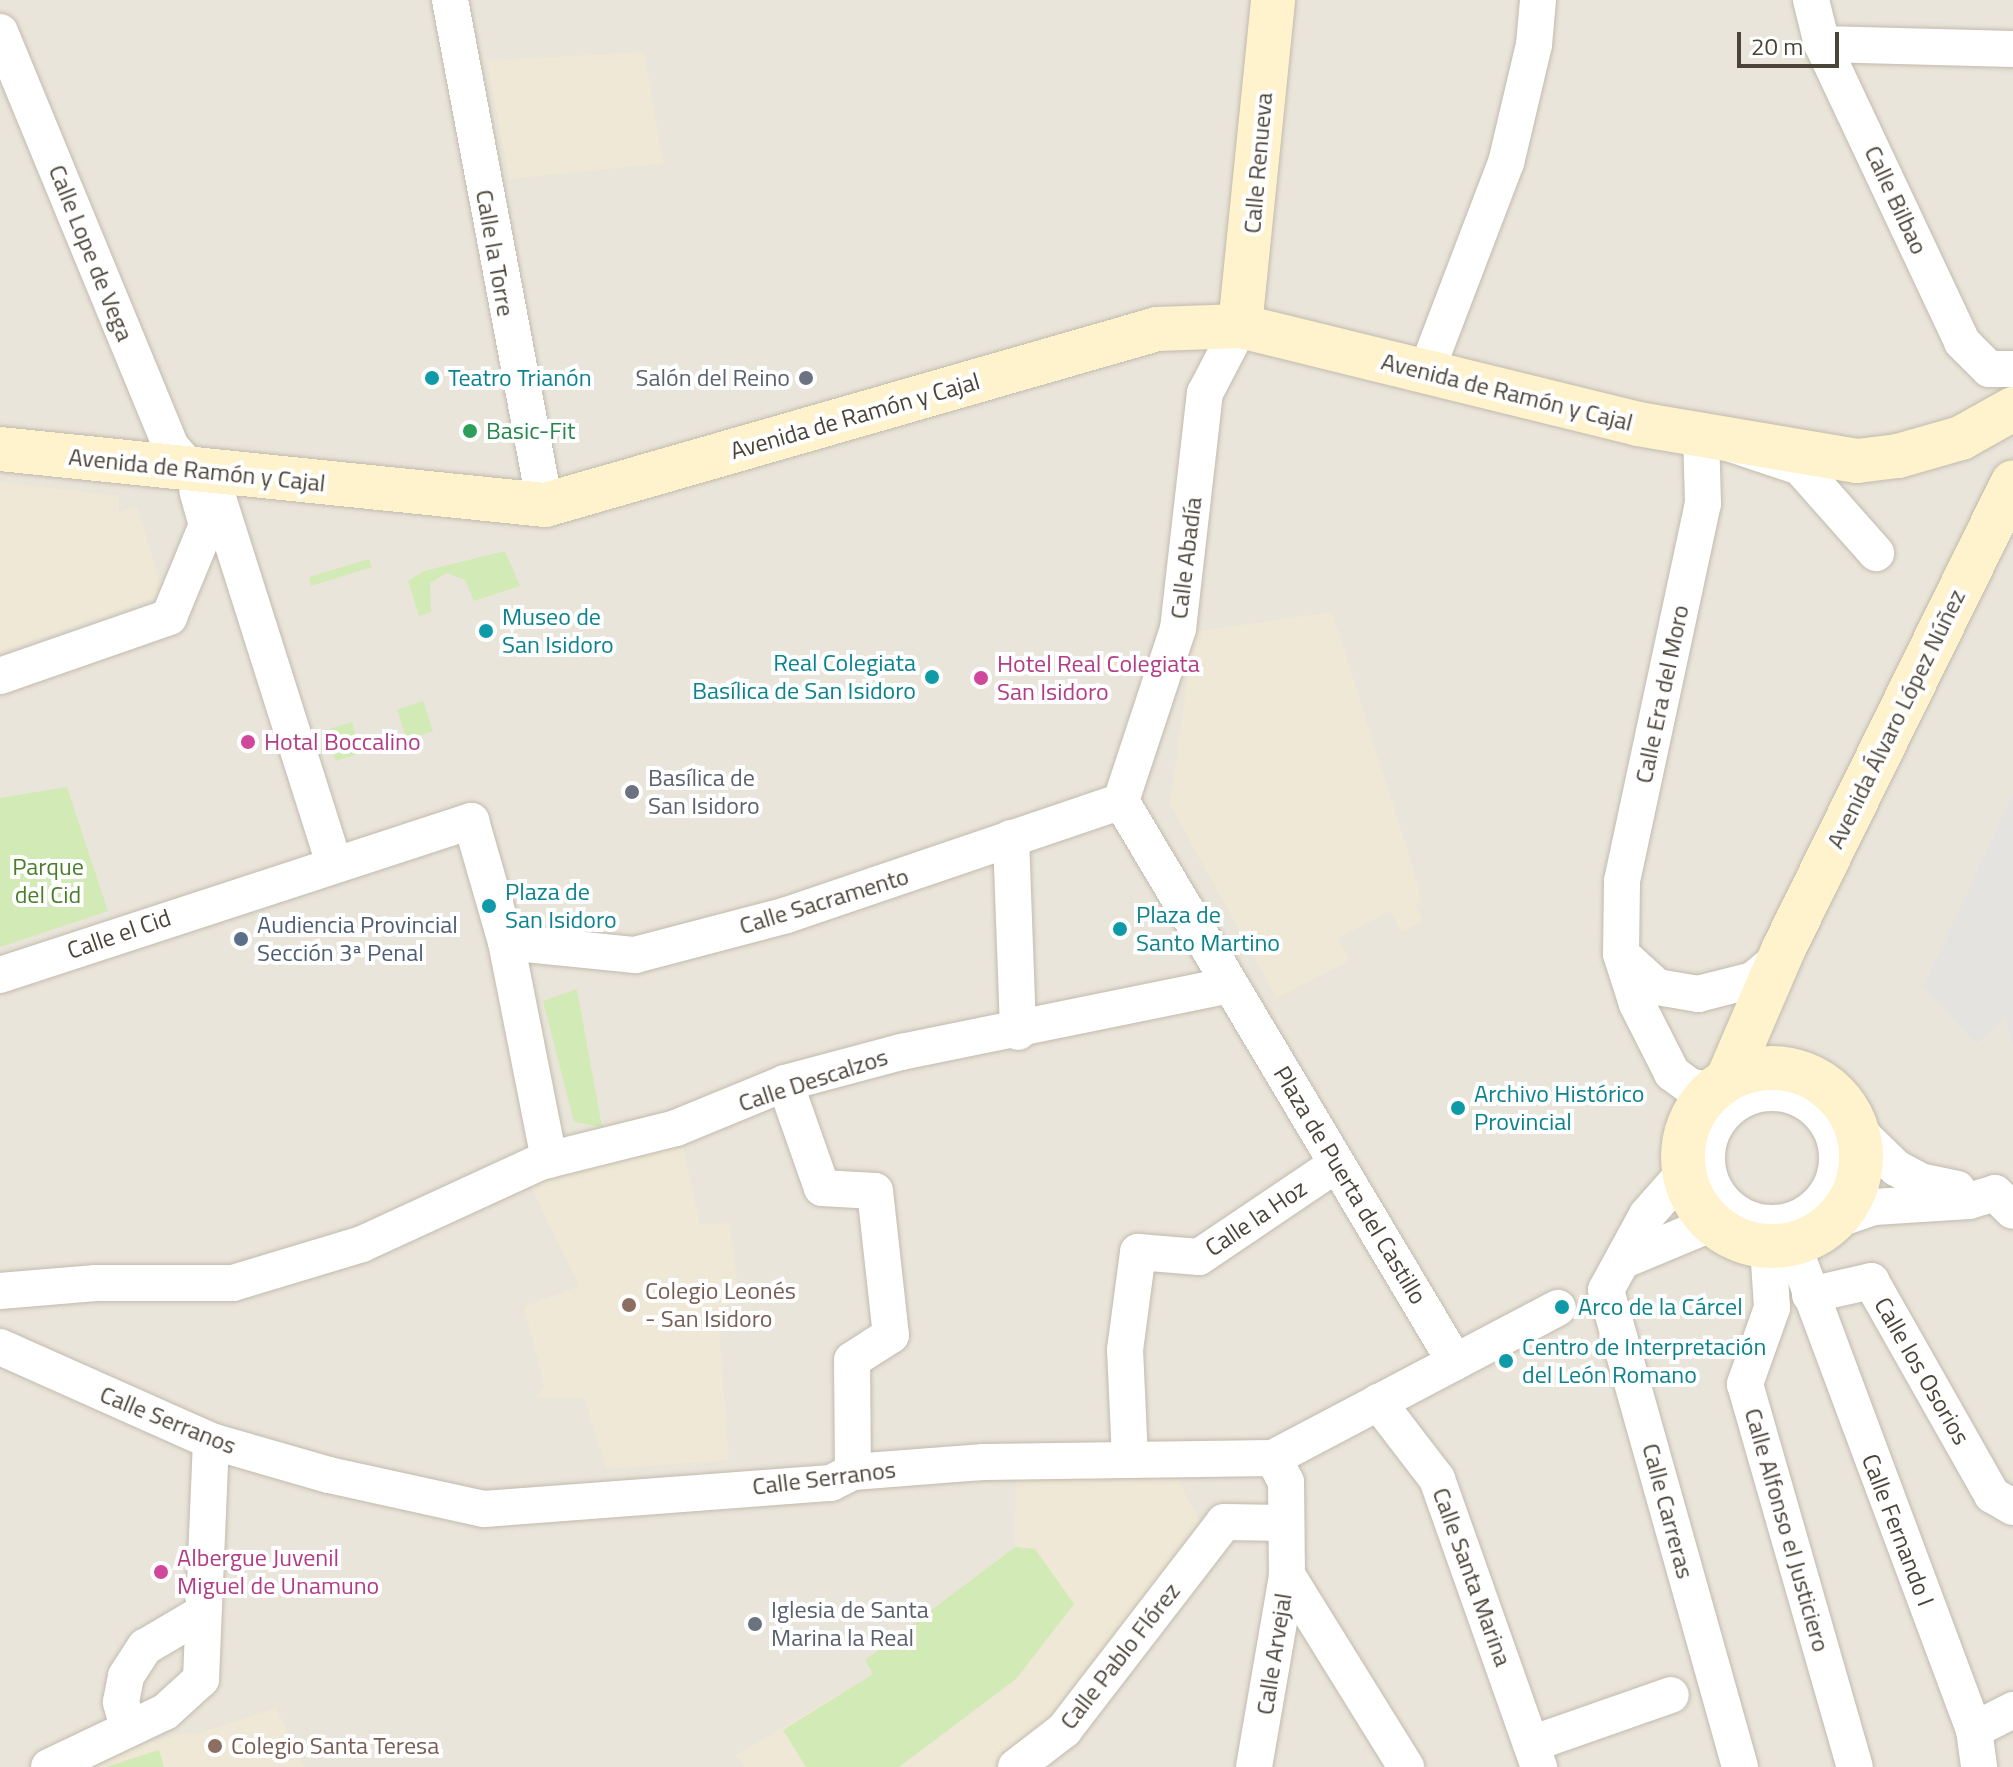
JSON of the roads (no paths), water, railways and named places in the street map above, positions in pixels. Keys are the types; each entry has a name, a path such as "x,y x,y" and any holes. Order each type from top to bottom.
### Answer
{"main road":[{"name":"Calle Renueva","path":"1240,326 1273,0"},
{"name":"Avenida de Ramón y Cajal","path":"0,449 545,505 1157,329 1240,326 1701,434 1811,456 1857,461 1936,447 2013,409"},
{"name":"Avenida Álvaro López Núñez","path":"1731,1088 1780,957 2013,482"},
{"name":"Avenida Álvaro López Núñez","path":"1780,957 1769,1001 1771,1020 1794,1069"},
{"path":"1749,1069 1794,1069 1834,1092 1858,1131 1859,1178 1836,1220 1780,1246 1723,1232 1696,1206 1684,1173 1684,1136 1694,1111 1731,1088 1749,1069"}],"street":[{"name":"Calle la Torre","path":"450,0 545,505"},
{"path":"1426,372 1506,163 1534,45 1538,0"},
{"name":"Calle Bilbao","path":"1811,0 1822,44 1962,342 1989,369 2013,369"},
{"name":"Calle Lope de Vega","path":"0,32 171,447 191,471"},
{"path":"1822,44 2013,49"},
{"name":"Calle Abadía","path":"1124,796 1178,629 1205,393 1240,326"},
{"name":"Avenida de Ramón y Cajal","path":"1701,434 1800,467 1876,553"},
{"name":"Calle Era del Moro","path":"1701,434 1703,504 1622,881 1621,954 1637,1004 1672,1073 1691,1087 1731,1088"},
{"path":"0,676 169,617 207,525 191,471"},
{"path":"191,471 219,501 334,863"},
{"path":"1011,838 1018,1032 1237,997 1124,796"},
{"name":"Calle Sacramento","path":"506,942 635,955 787,915 1124,796"},
{"name":"Calle el Cid","path":"0,975 238,893 471,821 506,942"},
{"path":"506,942 549,1160"},
{"path":"1621,954 1657,987 1698,994 1753,980 1780,957"},
{"name":"Plaza de Puerta del Castillo","path":"1237,997 1455,1362"},
{"name":"Calle Descalzos","path":"0,1291 96,1283 233,1283 362,1244 549,1160 676,1128 785,1083 901,1052 1018,1032"},
{"path":"785,1083 822,1188 875,1191 891,1335 852,1360 853,1472"},
{"path":"1858,1131 1896,1168 1920,1181 2007,1197"},
{"name":"Calle la Hoz","path":"1130,1459 1125,1350 1138,1252 1199,1257 1337,1164"},
{"path":"1606,1290 1627,1259 1647,1215 1684,1173"},
{"path":"1836,1220 1874,1207 2007,1197"},
{"path":"1627,1259 1713,1223"},
{"name":"Calle Fernando I","path":"1780,1246 1810,1295 1974,1730 1979,1767"},
{"name":"Calle Alfonso el Justiciero","path":"1780,1246 1772,1308 1745,1384 1855,1767"},
{"name":"Calle los Osorios","path":"1810,1295 1871,1281 1992,1495 2013,1507"},
{"name":"Calle Serranos","path":"0,1347 211,1441 329,1475 484,1509 831,1483 853,1472 1130,1459 1273,1458 1562,1307 1606,1290"},
{"name":"Calle Carreras","path":"1606,1290 1740,1767"},
{"path":"1433,1324 1511,1333"},
{"name":"Calle Santa Marina","path":"1378,1402 1437,1479 1535,1756"},
{"path":"49,1767 165,1712 201,1679 205,1658 201,1614 211,1441"},
{"name":"Calle Arvejal","path":"1254,1767 1286,1546 1286,1482 1273,1458"},
{"name":"Calle Pablo Flórez","path":"1016,1767 1064,1730 1224,1522 1286,1546"},
{"path":"1286,1546 1406,1767"},
{"path":"128,1727 121,1702 126,1676 145,1647 201,1614"},
{"path":"1535,1756 1671,1695"},
{"path":"1974,1730 2013,1710"}],"place":[{"name":"Teatro Trianón","path":"432,378"},
{"name":"Salón del Reino","path":"806,378"},
{"name":"Basic-Fit","path":"470,431"},
{"name":"Museo de San Isidoro","path":"486,631"},
{"name":"Real Colegiata Basílica de San Isidoro","path":"932,677"},
{"name":"Hotel Real Colegiata San Isidoro","path":"981,678"},
{"name":"Hotal Boccalino","path":"248,742"},
{"name":"Basílica de San Isidoro","path":"632,792"},
{"name":"Plaza de San Isidoro","path":"489,906"},
{"name":"Plaza de Santo Martino","path":"1120,929"},
{"name":"Audiencia Provincial Sección 3ª Penal","path":"241,939"},
{"name":"Archivo Histórico Provincial","path":"1458,1108"},
{"name":"Colegio Leonés - San Isidoro","path":"629,1305"},
{"name":"Arco de la Cárcel","path":"1562,1307"},
{"name":"Centro de Interpretación del León Romano","path":"1506,1361"},
{"name":"Albergue Juvenil Miguel de Unamuno","path":"161,1572"},
{"name":"Iglesia de Santa Marina la Real","path":"755,1624"},
{"name":"Colegio Santa Teresa","path":"215,1746"}],"park label":[{"name":"Parque del Cid","path":"48,881"}]}
